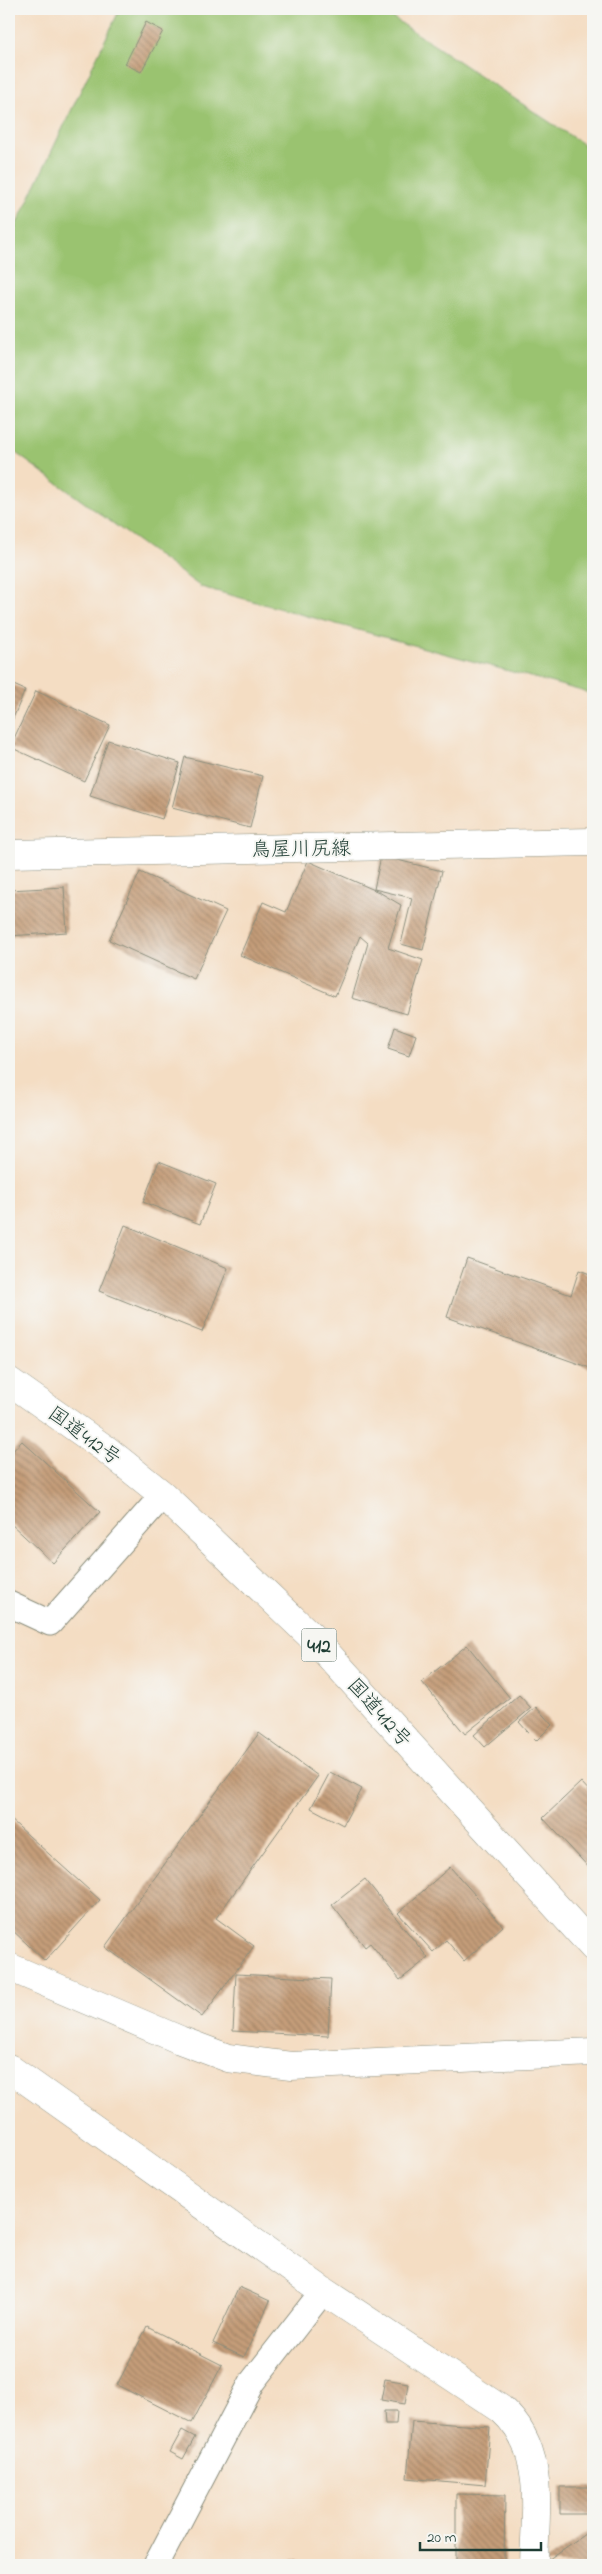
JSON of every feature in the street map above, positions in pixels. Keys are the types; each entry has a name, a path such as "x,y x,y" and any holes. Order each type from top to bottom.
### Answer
{"main road":[{"name":"鳥屋川尻線","path":"9,854 593,842"},
{"name":"国道412号","path":"9,1381 107,1450 163,1495 314,1639 593,1947"},
{"path":"9,1967 180,2040 228,2058 291,2066 593,2052"},
{"path":"9,2068 323,2291 501,2409 514,2421 525,2437 532,2458 536,2481 534,2565"}],"lane":[{"path":"9,1604 50,1623 163,1495"},
{"path":"156,2565 252,2382 323,2291"}],"green space":[{"path":"120,9 380,9 593,151 593,694 201,587 9,448 9,240"}],"building":[{"path":"146,22 163,31 141,72 125,64"},
{"path":"9,683 25,690 9,728"},
{"path":"36,691 110,725 84,781 10,747"},
{"path":"108,740 180,763 162,819 90,796"},
{"path":"185,757 263,776 250,828 172,808"},
{"path":"381,856 442,871 423,950 401,944 412,898 374,889"},
{"path":"308,861 379,892 401,905 388,948 423,960 407,1014 352,998 368,943 360,936 335,996 240,955 263,902 286,912"},
{"path":"140,872 226,911 194,979 109,940"},
{"path":"64,887 67,932 9,936 9,890"},
{"path":"395,1027 416,1035 409,1056 388,1049"},
{"path":"159,1161 216,1184 200,1224 143,1202"},
{"path":"125,1225 228,1268 202,1332 99,1291"},
{"path":"467,1258 571,1295 579,1270 593,1275 593,1369 447,1317"},
{"path":"22,1441 100,1512 53,1563 9,1522 9,1455"},
{"path":"467,1645 510,1698 465,1734 422,1682"},
{"path":"519,1695 531,1708 485,1747 474,1735"},
{"path":"536,1707 552,1725 536,1741 519,1722"},
{"path":"259,1733 318,1776 216,1918 254,1946 202,2017 105,1947"},
{"path":"330,1772 362,1789 343,1825 311,1808"},
{"path":"581,1782 593,1795 593,1872 543,1818"},
{"path":"9,1818 100,1900 45,1961 9,1927"},
{"path":"450,1867 503,1926 464,1961 446,1940 433,1952 398,1913"},
{"path":"365,1879 428,1958 400,1980 370,1943 365,1947 332,1905"},
{"path":"236,1974 331,1979 328,2036 233,2031"},
{"path":"239,2287 270,2301 244,2357 213,2343"},
{"path":"147,2327 222,2365 192,2423 117,2385"},
{"path":"385,2379 408,2383 405,2404 381,2400"},
{"path":"384,2411 397,2411 396,2424 385,2424"},
{"path":"412,2421 490,2427 485,2485 407,2478"},
{"path":"182,2430 195,2437 183,2459 170,2452"},
{"path":"560,2487 593,2487 593,2514 560,2514"},
{"path":"456,2494 505,2495 504,2564 456,2563"},
{"path":"592,2529 593,2565 542,2564"},
{"path":"292,2559 308,2565 289,2565"}]}
